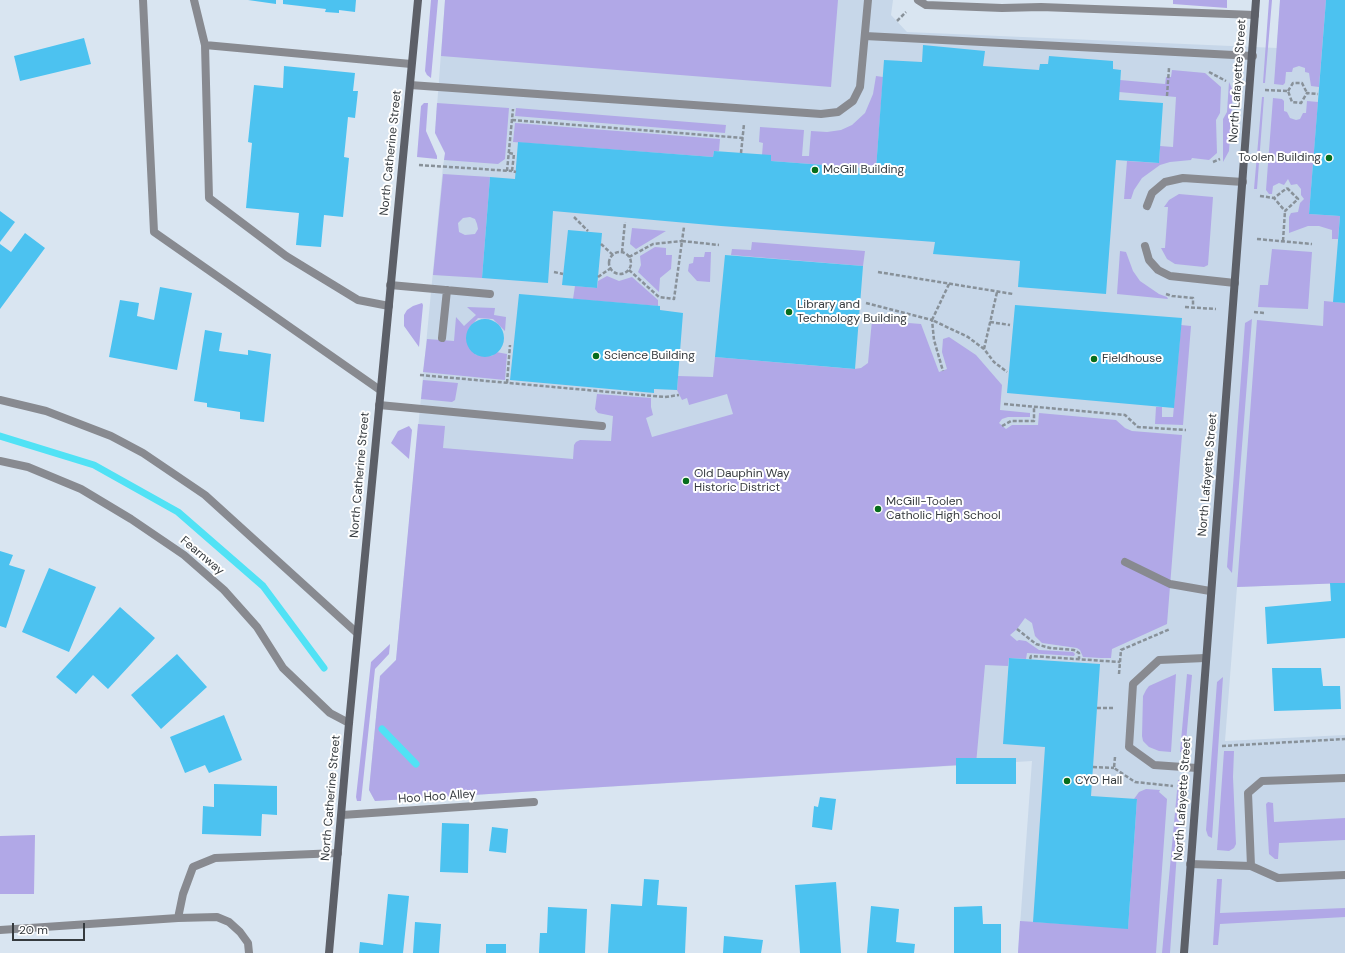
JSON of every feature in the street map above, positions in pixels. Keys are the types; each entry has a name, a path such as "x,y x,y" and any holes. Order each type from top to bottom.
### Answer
{"street":[{"path":"143,0 154,232 380,390"},
{"path":"194,0 205,45 209,198 286,256 358,300 389,306"},
{"name":"North Catherine Street","path":"329,953 357,633 418,0"},
{"path":"410,85 821,114 838,112 853,101 860,87 868,0"},
{"path":"918,0 926,5 1002,8 1048,7 1255,15"},
{"name":"North Lafayette Street","path":"1184,953 1210,590 1236,283 1256,0"},
{"path":"865,36 1253,56"},
{"path":"205,45 411,64"},
{"path":"1147,206 1152,193 1165,182 1177,179 1183,178 1243,182"},
{"path":"1144,246 1149,260 1158,270 1170,276 1236,283"},
{"path":"390,285 490,294"},
{"path":"442,338 447,290"},
{"path":"0,400 46,411 110,436 143,453 205,495 357,633"},
{"path":"379,405 602,426"},
{"name":"Fearnway","path":"0,462 28,468 81,489 131,519 184,555 224,590 257,627 283,668 330,713 349,723"},
{"path":"1125,562 1170,584 1210,590"},
{"path":"1197,768 1154,765 1129,747 1133,684 1159,660 1205,658"},
{"path":"1251,866 1248,793 1262,781 1345,778"},
{"name":"Hoo Hoo Alley","path":"342,815 534,802"},
{"path":"178,918 183,894 193,867 215,858 338,853"},
{"path":"1190,864 1251,866 1278,878 1345,875"},
{"path":"0,930 178,918 217,917 229,922 240,932 248,943 249,953"}],"path":[{"path":"882,37 918,0"},
{"path":"1167,96 1169,67 1176,68"},
{"path":"1206,70 1226,81"},
{"path":"1288,91 1293,83 1302,83 1307,93"},
{"path":"1250,88 1288,91"},
{"path":"1288,91 1292,102 1302,103 1307,93"},
{"path":"507,171 514,92"},
{"path":"1307,93 1318,94"},
{"path":"512,120 742,139 741,153"},
{"path":"402,164 514,172 514,154 509,153"},
{"path":"1274,198 1287,188 1298,199 1285,211 1282,241"},
{"path":"1260,196 1274,198 1285,211"},
{"path":"574,217 588,231"},
{"path":"622,252 625,222"},
{"path":"629,270 659,297 674,299 684,226"},
{"path":"1257,239 1312,244"},
{"path":"630,257 653,244 682,241 719,245"},
{"path":"601,244 613,255"},
{"path":"611,268 610,262 613,255 622,252"},
{"path":"622,252 630,257 631,263 629,270"},
{"path":"611,268 620,273 629,270"},
{"path":"598,276 611,268"},
{"path":"554,272 564,274"},
{"path":"878,272 1012,294"},
{"path":"943,371 934,340 932,320 949,284"},
{"path":"984,349 997,292"},
{"path":"866,303 932,320 968,337 984,349 994,362 1006,372"},
{"path":"1185,307 1219,309"},
{"path":"1254,312 1264,313"},
{"path":"990,322 1010,325"},
{"path":"507,382 510,345"},
{"path":"420,375 665,397 679,395"},
{"path":"1004,404 1125,416 1138,427 1186,430"},
{"path":"1002,426 1011,421 1034,421 1034,407"},
{"path":"1017,629 1036,644 1050,648 1074,650 1079,653 1079,659"},
{"path":"1030,659 1031,656 1120,662"},
{"path":"1098,708 1112,708"},
{"path":"1222,746 1345,739"},
{"path":"1093,767 1114,768"}],"shaded area":[{"path":"431,0 438,0 431,78 425,71"},
{"name":"McGill-Toolen Catholic High School","path":"445,0 893,0 891,15 907,32 1277,48 1280,0 1345,0 1345,583 1237,587 1225,741 1345,735 1345,953 1018,953 1032,761 375,801 369,790 380,676 396,660 443,166 448,137 435,133"},
{"path":"445,0 838,0 831,87 441,56"},
{"path":"1173,0 1227,0 1227,8 1173,4"},
{"path":"1269,0 1272,0 1265,83 1263,83"},
{"path":"1280,0 1326,0 1319,87 1311,86 1309,73 1305,72 1305,68 1299,66 1293,68 1292,72 1286,72 1285,83 1283,85 1274,84"},
{"path":"1172,70 1205,73 1221,87 1220,113 1216,120 1217,153 1209,160 1192,158 1191,160 1170,162 1160,165 1142,178 1134,190 1131,199 1124,199 1127,161 1159,163 1160,146 1173,147 1176,97 1119,92 1120,80 1165,84 1166,77 1171,77"},
{"path":"876,76 883,77 876,169 771,161 762,155 763,143 759,142 760,127 804,130 802,156 809,156 811,131 827,132 841,130 852,125 865,113 873,94"},
{"path":"1229,82 1233,91 1229,151 1223,162 1223,119 1227,112"},
{"path":"1262,97 1264,97 1257,189 1254,189"},
{"path":"1273,98 1282,99 1284,101 1284,111 1287,112 1290,118 1296,120 1300,119 1303,113 1306,113 1307,101 1318,102 1309,214 1340,216 1338,239 1332,239 1332,230 1319,226 1308,226 1289,233 1289,217 1291,213 1298,212 1300,203 1304,199 1301,195 1301,189 1297,184 1291,185 1288,179 1284,185 1279,183 1273,186 1272,194 1269,194 1266,190"},
{"path":"424,103 428,103 426,131 437,159 417,157 421,106"},
{"path":"437,103 509,108 505,159 498,164 444,160 445,153 435,133"},
{"path":"516,108 726,125 725,133 515,116"},
{"path":"515,123 720,139 719,151 714,151 713,157 513,142"},
{"path":"443,174 490,177 482,278 433,275","holes":["470,217 475,219 478,229 475,234 465,235 459,232 458,223 463,218"]},
{"path":"1179,194 1213,197 1208,265 1204,267 1175,264 1167,259 1161,248 1165,248 1168,207 1164,207 1169,200"},
{"path":"632,228 666,231 636,249 630,244"},
{"path":"752,242 865,251 863,266 731,255 732,249 751,250"},
{"path":"655,247 666,248 666,255 672,255 671,269 660,278 659,292 638,272 641,265 640,256"},
{"path":"1272,249 1312,252 1308,309 1258,307 1260,285 1268,285"},
{"path":"1120,251 1126,252 1133,271 1140,281 1168,299 1117,294"},
{"path":"705,252 711,252 710,282 697,281 688,271 689,264 693,263 694,257 704,257"},
{"path":"607,276 619,281 632,277 658,300 658,306 573,299 575,286 597,288 598,281"},
{"path":"1324,301 1345,303 1345,583 1237,587 1257,320 1323,326"},
{"path":"422,303 419,347 404,326 404,315 407,310 413,306"},
{"path":"467,307 495,308 494,315 506,317 505,331 493,319 478,318 469,328 468,343 476,355 492,356 496,352 507,354 505,380 423,372 427,339 454,341 456,317 464,326 476,315"},
{"path":"1252,319 1232,573 1227,567 1245,323"},
{"path":"872,320 921,324 939,372 947,369 942,352 943,339 949,337 976,355 1002,385 1000,410 1030,413 1030,417 1008,417 1002,419 999,423 1006,429 1012,425 1038,425 1039,413 1116,420 1125,428 1132,431 1182,435 1167,624 1112,649 1111,658 1101,658 1083,657 1080,650 1077,648 1042,643 1035,636 1032,623 1025,618 1017,629 1010,635 1017,641 1026,641 1039,650 1073,652 1075,654 1074,656 1027,653 1026,659 1009,658 1008,666 985,665 976,764 375,801 369,790 380,676 396,660 418,424 445,426 443,448 573,459 574,445 580,440 611,441 613,416 598,413 595,409 597,394 651,398 653,415 646,418 652,437 733,414 727,394 689,405 687,398 682,400 677,390 678,376 713,377 715,357 854,369 861,368 868,363"},
{"path":"1181,325 1191,326 1183,425 1155,424 1156,407 1162,407 1162,417 1173,417"},
{"path":"423,380 458,383 455,400 452,402 421,399"},
{"path":"409,426 412,430 409,459 391,443 398,431"},
{"path":"390,644 389,654 375,669 361,801 357,801 356,797 371,662"},
{"path":"1176,674 1171,752 1159,751 1149,747 1143,741 1143,696 1149,686"},
{"path":"1187,674 1192,675 1185,753 1180,752"},
{"path":"1223,677 1212,838 1208,836 1206,830 1217,682"},
{"path":"1224,751 1234,751 1233,777 1236,844 1234,848 1229,851 1217,850"},
{"path":"1178,780 1182,780 1170,953 1162,953"},
{"path":"1146,789 1160,790 1159,792 1167,799 1156,953 1018,953 1020,921 1128,928 1137,799 1134,799 1139,792"},
{"path":"1268,802 1273,803 1274,822 1345,818 1345,840 1279,843 1278,859 1275,859 1269,854 1266,804"},
{"path":"35,835 34,894 0,894 0,836"},
{"path":"1217,879 1222,879 1220,913 1345,908 1345,917 1220,924 1218,945 1213,945"}],"building":[{"path":"248,0 276,0 276,4"},
{"path":"283,0 356,0 355,12 339,10 339,13 325,12 326,9 283,4"},
{"name":"Toolen Building","path":"1326,0 1345,0 1345,303 1333,302 1340,216 1309,214"},
{"path":"84,38 91,64 20,81 14,56"},
{"name":"McGill Building","path":"923,45 985,51 983,66 1039,70 1040,64 1048,64 1049,56 1113,61 1113,69 1121,70 1119,100 1163,103 1159,163 1116,160 1106,294 1018,287 1020,261 933,254 935,242 721,226 553,211 548,283 482,278 490,177 515,179 518,142 713,157 714,151 771,155 771,161 876,169 884,60 922,62"},
{"path":"284,66 355,73 353,91 358,91 355,118 348,117 344,157 349,158 343,217 324,215 321,247 296,245 299,213 246,208 252,143 248,142 254,85 283,88"},
{"path":"0,211 15,222 0,242"},
{"path":"568,230 602,233 597,288 562,285"},
{"path":"25,233 45,248 0,309 0,244 11,252"},
{"name":"Library and Technology Building","path":"725,255 863,266 855,369 715,357"},
{"path":"160,287 192,293 177,370 109,357 120,300 139,303 137,316 154,320"},
{"name":"Science Building","path":"519,294 660,306 660,310 683,313 677,390 654,389 654,393 510,380"},
{"name":"Fieldhouse","path":"1015,305 1182,318 1174,408 1007,393"},
{"path":"481,319 489,319 496,322 501,327 504,338 501,349 496,354 489,357 481,357 474,354 469,349 466,342 466,334 469,327 474,322"},
{"path":"205,330 222,333 219,351 248,355 248,350 271,354 264,422 240,419 240,412 207,407 207,403 194,401"},
{"path":"0,551 13,555 9,565 25,570 6,628 0,626"},
{"path":"49,568 96,587 69,652 22,632"},
{"path":"1330,583 1345,583 1345,638 1267,644 1265,607 1331,601"},
{"path":"120,607 155,638 108,689 93,675 76,694 56,677"},
{"path":"177,654 207,687 161,729 131,695"},
{"name":"CYO Hall","path":"1009,658 1100,664 1091,796 1137,799 1128,929 1033,922 1045,747 1003,744"},
{"path":"1272,668 1321,668 1323,686 1340,686 1341,709 1274,711"},
{"path":"224,715 242,760 209,773 205,765 185,773 170,737"},
{"path":"956,758 1016,758 1016,784 956,784"},
{"path":"214,784 277,786 277,815 262,814 261,836 202,834 203,806 214,807"},
{"path":"820,797 836,799 832,830 812,827 814,806 818,807"},
{"path":"442,823 469,824 468,873 440,872"},
{"path":"492,827 508,829 506,853 489,851"},
{"path":"644,879 659,880 657,905 687,907 685,953 608,953 611,904 642,906"},
{"path":"836,882 841,953 800,953 795,885"},
{"path":"388,894 409,896 403,953 359,953 360,942 383,945"},
{"path":"871,906 899,909 896,942 915,944 914,953 867,953"},
{"path":"982,906 983,924 1001,924 1001,953 954,953 954,907"},
{"path":"548,907 587,909 585,953 539,953 540,933 547,933"},
{"path":"415,922 441,924 439,953 413,953"},
{"path":"724,936 763,940 761,953 723,953"},
{"path":"486,944 506,944 506,953 486,953"}],"waterway":[{"path":"0,436 94,465 178,512 263,586 324,668"},
{"path":"382,729 416,764"}],"place":[{"name":"Toolen Building","path":"1329,158"},
{"name":"McGill Building","path":"815,170"},
{"name":"Library and Technology Building","path":"789,312"},
{"name":"Science Building","path":"596,356"},
{"name":"Fieldhouse","path":"1094,359"},
{"name":"Old Dauphin Way Historic District","path":"686,481"},
{"name":"McGill-Toolen Catholic High School","path":"878,509"},
{"name":"CYO Hall","path":"1067,781"}]}
